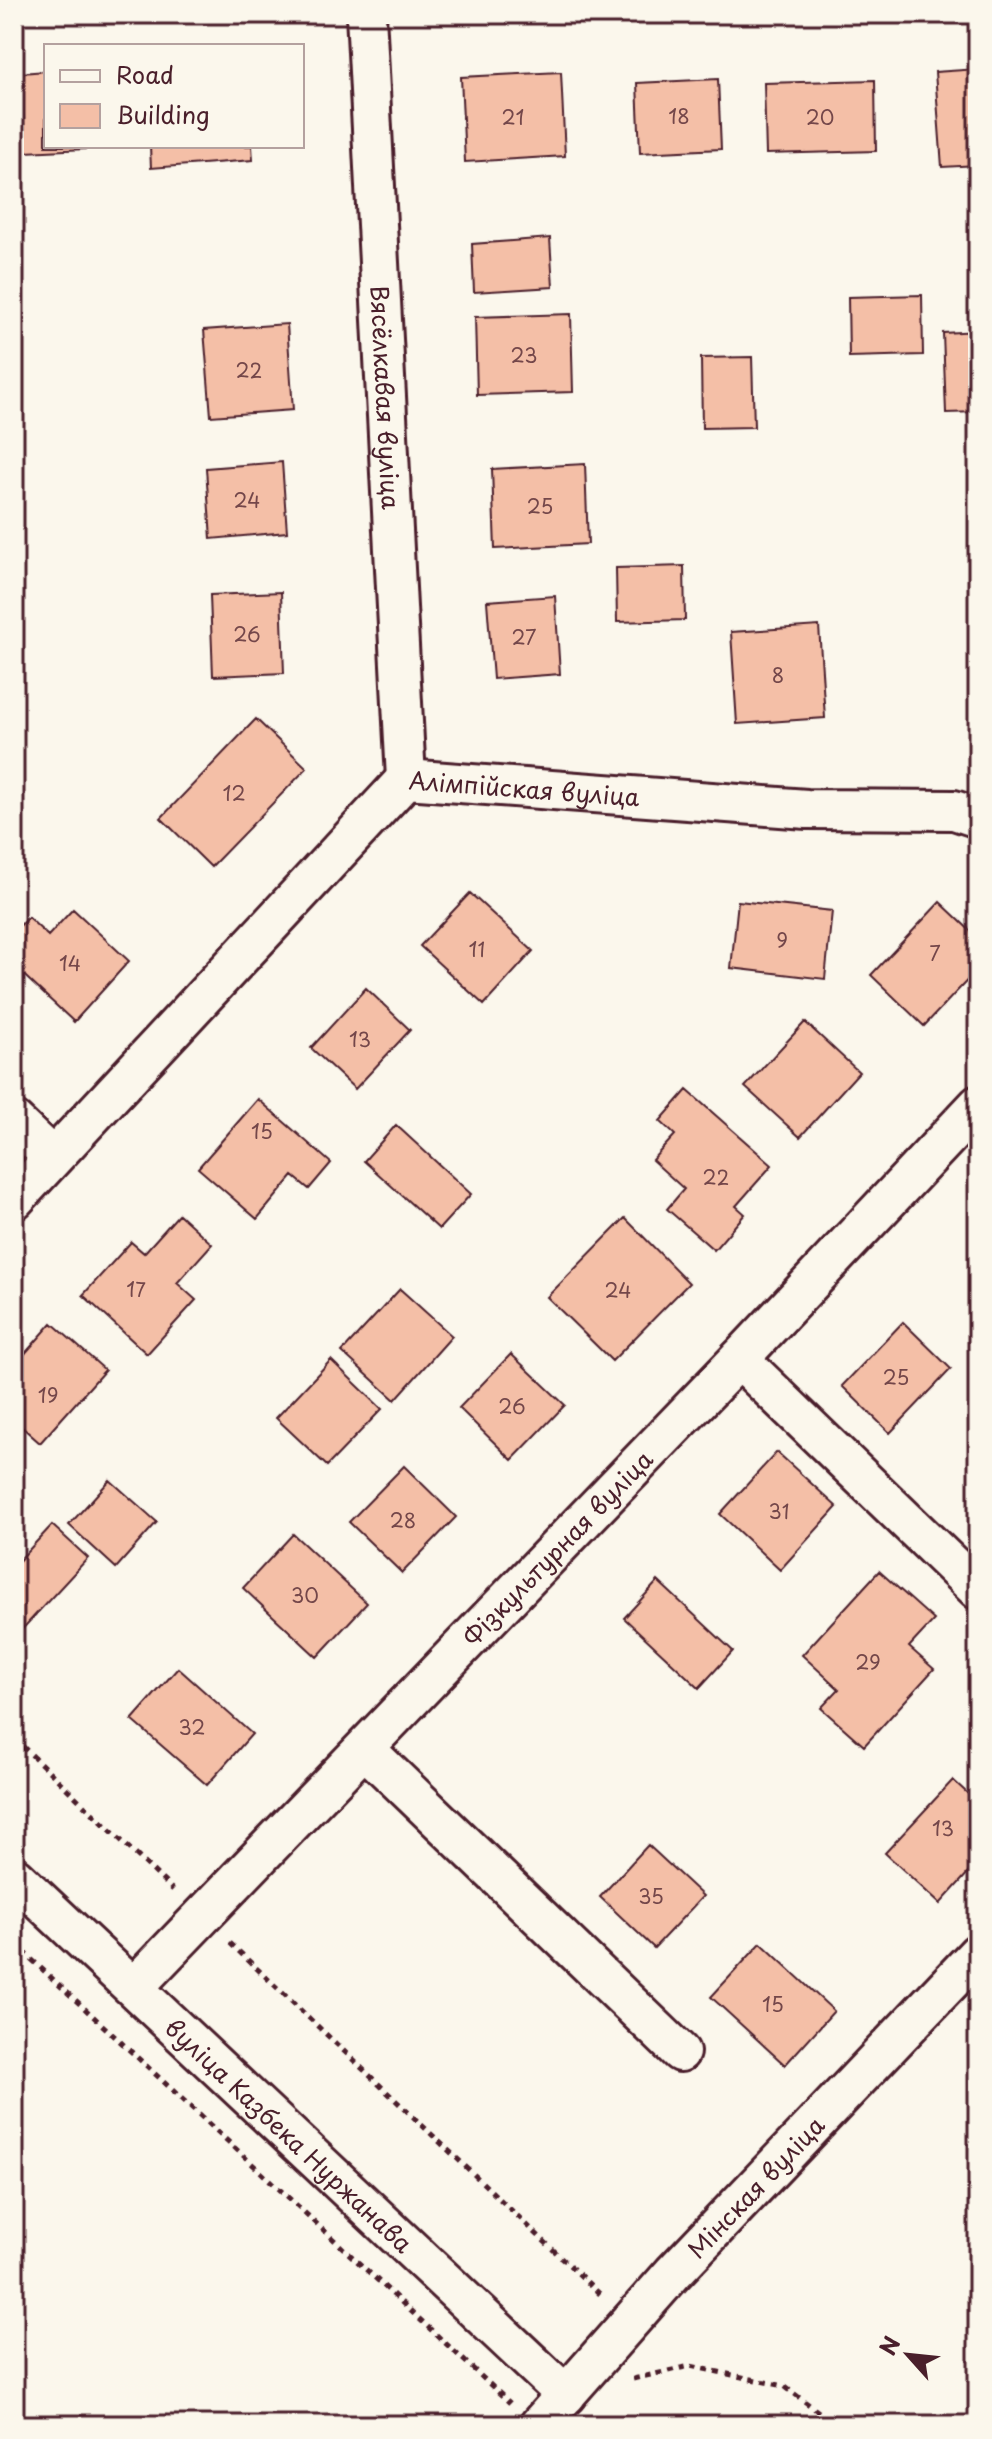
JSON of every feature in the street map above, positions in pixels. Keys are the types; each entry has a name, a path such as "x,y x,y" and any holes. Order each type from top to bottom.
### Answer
{"street":[{"name":"Вясёлкавая вуліца","path":"366,14 406,779"},
{"name":"Алімпійская вуліца","path":"14,1200 406,779 807,809 954,810 978,818"},
{"name":"Фізкультурная вуліца","path":"134,1987 739,1359 978,1105"},
{"path":"14,1121 52,1157"},
{"path":"739,1359 978,1590"},
{"path":"365,1749 680,2052"},
{"name":"вуліца Казбека Нуржанава","path":"14,1876 566,2395"},
{"name":"Мінская вуліца","path":"525,2414 566,2395 630,2322 978,1953"}],"path":[{"path":"14,1738 630,2322"},
{"path":"14,1943 525,2414"},
{"path":"628,2380 690,2366 784,2386 836,2425"}],"building":[{"path":"978,69 978,165 942,167 935,72"},
{"path":"44,71 44,148 107,148 25,152 21,73"},
{"path":"561,72 565,156 465,162 461,77"},
{"path":"718,79 721,149 640,153 637,83"},
{"path":"875,80 876,151 766,154 764,83"},
{"path":"150,148 252,148 253,160 151,168"},
{"path":"550,238 553,287 474,292 472,244"},
{"path":"922,295 923,355 849,357 848,297"},
{"path":"571,314 573,392 477,395 475,317"},
{"path":"287,324 293,410 211,416 204,330"},
{"path":"978,331 978,412 946,413 943,333"},
{"path":"752,357 754,427 702,428 701,358"},
{"path":"282,462 287,532 211,539 206,468"},
{"path":"585,464 588,544 495,549 492,469"},
{"path":"684,566 685,620 617,622 616,568"},
{"path":"281,592 284,673 213,676 210,595"},
{"path":"555,596 560,674 493,679 487,601"},
{"path":"819,626 825,718 737,724 731,632"},
{"path":"256,719 307,768 211,867 161,818"},
{"path":"470,893 533,951 484,1005 420,946"},
{"path":"738,901 832,911 825,979 731,968"},
{"path":"940,902 978,938 978,969 924,1026 871,975"},
{"path":"73,909 129,961 74,1022 14,966 14,932 28,917 48,936"},
{"path":"366,988 410,1030 355,1089 311,1048"},
{"path":"805,1022 859,1072 800,1137 745,1087"},
{"path":"687,1090 772,1165 736,1206 745,1214 714,1250 667,1209 684,1189 652,1160 675,1135 660,1121"},
{"path":"258,1099 331,1163 309,1189 293,1176 257,1219 198,1168"},
{"path":"396,1125 471,1194 439,1229 364,1161"},
{"path":"179,1214 212,1244 177,1283 196,1300 147,1354 83,1295 131,1242 144,1253"},
{"path":"625,1218 689,1283 612,1361 547,1297"},
{"path":"400,1289 452,1336 395,1400 342,1352"},
{"path":"903,1322 951,1369 890,1433 842,1386"},
{"path":"52,1323 105,1370 40,1443 14,1420 14,1366"},
{"path":"511,1354 565,1405 512,1460 459,1408"},
{"path":"331,1360 382,1409 327,1466 276,1418"},
{"path":"777,1452 837,1507 780,1570 720,1514"},
{"path":"404,1466 456,1517 402,1573 349,1522"},
{"path":"110,1480 157,1522 116,1568 69,1525"},
{"path":"52,1525 88,1558 15,1637 14,1566"},
{"path":"293,1534 367,1603 317,1657 243,1588"},
{"path":"879,1571 934,1620 909,1647 934,1669 864,1746 821,1708 839,1689 802,1655"},
{"path":"658,1581 733,1651 699,1688 624,1618"},
{"path":"178,1668 252,1734 207,1785 132,1720"},
{"path":"953,1780 978,1803 978,1862 940,1904 885,1853"},
{"path":"648,1845 703,1896 654,1948 600,1897"},
{"path":"761,1943 834,2011 785,2065 711,1997"}]}
